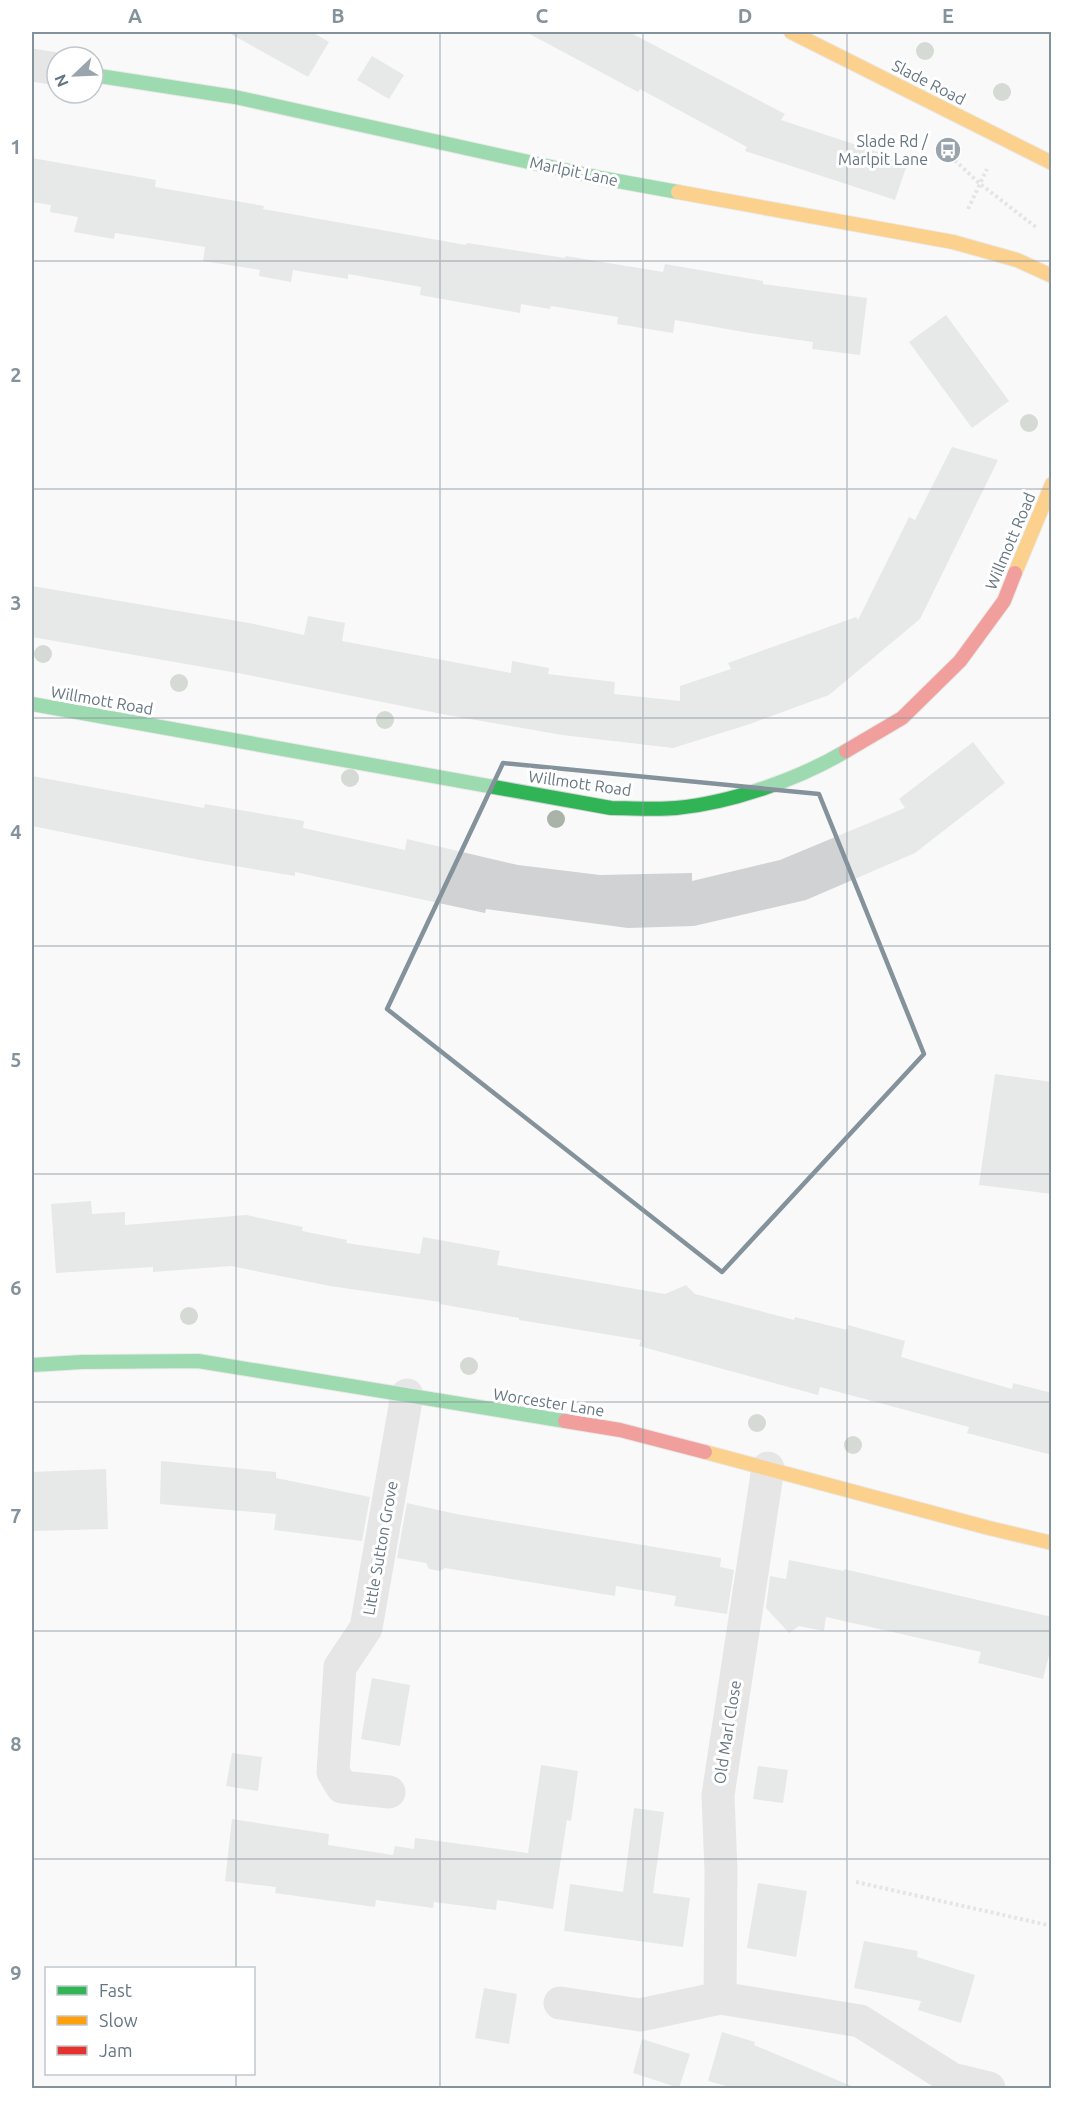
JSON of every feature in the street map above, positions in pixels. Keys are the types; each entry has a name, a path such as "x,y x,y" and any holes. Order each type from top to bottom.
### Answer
{"street":[{"name":"Slade Road","path":"807,36 1052,162"},
{"name":"Marlpit Lane","path":"105,77 235,97 602,177 953,242 1017,260 1052,276"},
{"name":"Willmott Road","path":"32,704 611,808 676,808 739,796 821,766 872,736 902,718 952,670 1004,601 1052,484"},
{"name":"Worcester Lane","path":"32,1365 198,1360 620,1430 1052,1543"},
{"name":"Little Sutton Grove","path":"389,1792 342,1787 333,1772 340,1667 366,1628 406,1395"},
{"name":"Old Marl Close","path":"720,1998 721,1872 718,1795 768,1468"},
{"path":"560,2003 640,2016 720,1998 860,2021 952,2079 989,2088"}],"path":[{"path":"953,242 1003,138"},
{"path":"943,149 980,183 1042,232"},
{"path":"856,1882 1052,1926"}],"highlighted area":[{"path":"503,763 819,794 924,1054 722,1272 387,1009"}],"building":[{"path":"227,32 312,32 329,42 308,77"},
{"path":"526,32 629,32 785,114 781,120 908,162 895,200 745,151 747,147 640,89 638,92"},
{"path":"372,56 404,75 389,99 357,80"},
{"path":"32,158 156,180 155,187 264,206 263,209 466,245 467,243 565,258 566,256 663,272 665,264 763,281 763,284 867,298 860,355 812,349 813,342 675,320 673,333 617,324 618,317 551,306 550,309 521,304 520,313 420,295 421,287 348,274 348,279 293,270 291,282 259,276 260,270 203,261 205,247 115,233 114,239 74,232 78,217 50,212 51,205 32,202"},
{"path":"946,315 1009,401 972,428 909,342"},
{"path":"952,447 998,460 920,619 829,695 750,724 673,748 562,735 447,715 243,674 32,637 32,586 249,623 304,635 308,616 345,623 342,641 511,673 512,661 549,668 548,674 615,682 614,694 680,701 680,686 731,669 728,663 856,617 858,620 909,517 915,520"},
{"path":"973,742 1005,783 915,853 806,900 694,926 628,928 486,909 485,913 295,872 295,876 205,861 32,826 32,776 204,808 205,804 304,821 303,828 405,850 407,839 518,865 600,875 692,873 692,881 780,860 905,808 899,799"},
{"path":"995,1074 1052,1082 1052,1194 979,1185"},
{"path":"91,1201 92,1214 125,1212 125,1225 246,1215 303,1227 302,1231 347,1240 346,1243 420,1254 423,1237 500,1251 497,1265 665,1294 686,1285 695,1294 794,1320 795,1317 847,1330 848,1325 905,1341 901,1357 1012,1389 1013,1383 1052,1393 1052,1455 967,1433 969,1427 820,1387 818,1395 639,1346 641,1340 519,1320 519,1318 440,1304 440,1302 330,1286 231,1266 153,1272 153,1267 56,1273 51,1204"},
{"path":"161,1461 276,1472 276,1478 370,1497 362,1541 274,1530 276,1514 160,1504"},
{"path":"106,1469 108,1529 32,1531 32,1472"},
{"path":"407,1503 456,1514 721,1558 720,1567 734,1570 727,1614 674,1606 676,1596 616,1586 615,1596 445,1568 440,1571 429,1569 426,1563 397,1558"},
{"path":"789,1560 844,1571 844,1569 1052,1617 1052,1643 1043,1679 978,1663 981,1652 826,1617 824,1631 799,1626 789,1633 766,1608 770,1576 786,1579"},
{"path":"372,1678 410,1685 400,1746 361,1739"},
{"path":"232,1753 262,1757 258,1791 226,1786"},
{"path":"541,1765 578,1771 571,1821 567,1820 553,1909 497,1900 496,1910 434,1902 433,1908 376,1900 375,1907 275,1893 276,1887 225,1881 232,1819 329,1834 328,1845 393,1855 395,1846 414,1849 415,1838 528,1853"},
{"path":"758,1766 788,1770 783,1803 753,1799"},
{"path":"634,1808 664,1812 653,1893 690,1898 683,1947 564,1931 570,1884 623,1892"},
{"path":"758,1883 807,1891 796,1957 747,1948"},
{"path":"864,1941 918,1951 917,1957 975,1975 961,2023 918,2010 921,2001 854,1988"},
{"path":"484,1988 517,1994 509,2044 475,2038"},
{"path":"722,2032 755,2042 754,2045 856,2088 734,2088 708,2081"},
{"path":"642,2039 690,2054 679,2088 633,2073"}],"traffic: fast":[{"path":"105,77 235,97 601,178 678,192"},
{"path":"32,704 611,808 668,809 719,801 786,780 846,751"},
{"path":"32,1365 198,1361 565,1421"}],"traffic: slow":[{"path":"791,32 1052,163"},
{"path":"678,192 953,242 1017,260 1052,276"},
{"path":"1015,573 1052,484"},
{"path":"705,1452 1052,1543"}],"traffic: jam":[{"path":"846,751 902,718 960,661 1004,601 1015,573"},
{"path":"565,1421 620,1430 705,1452"}],"place":[{"name":"Slade Rd / Marlpit Lane","path":"948,150"}]}
